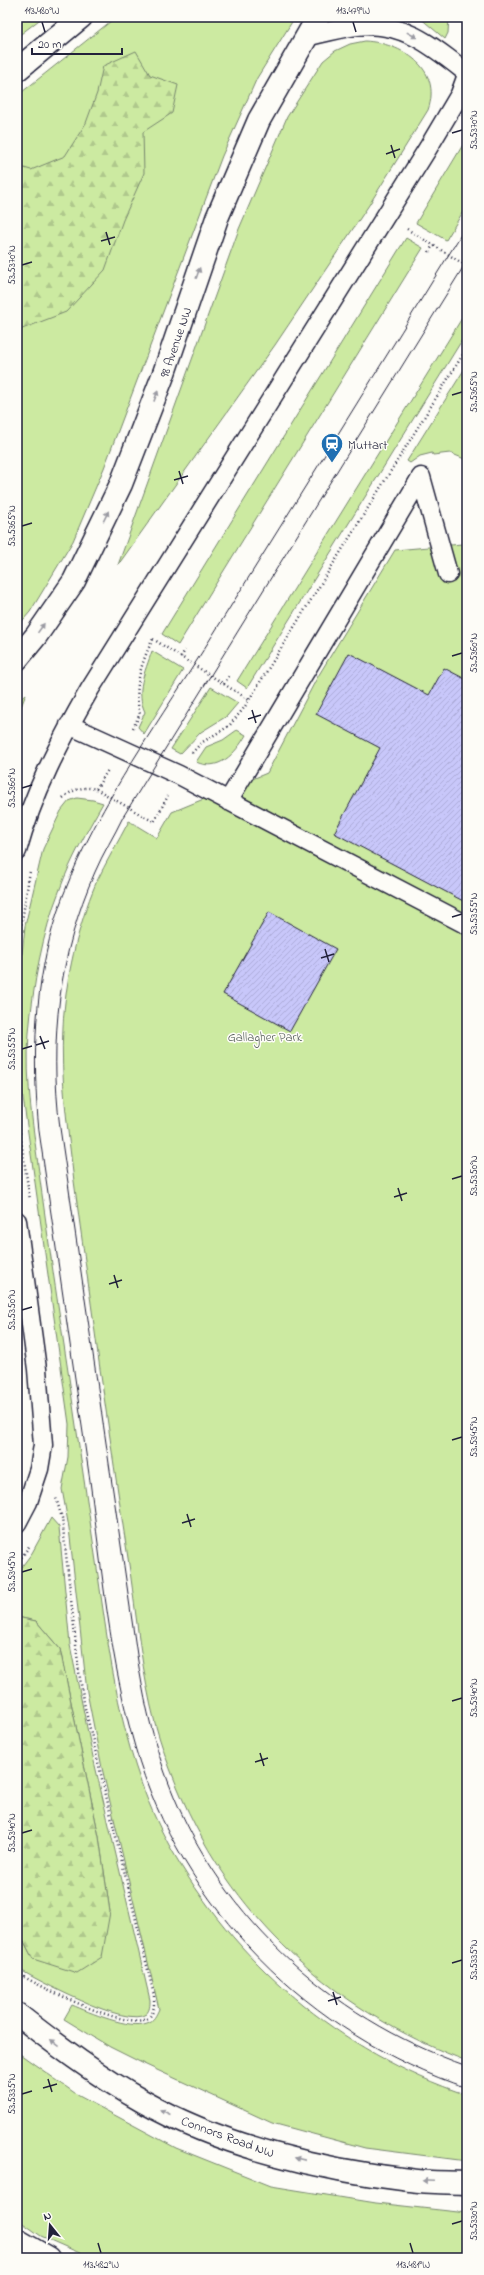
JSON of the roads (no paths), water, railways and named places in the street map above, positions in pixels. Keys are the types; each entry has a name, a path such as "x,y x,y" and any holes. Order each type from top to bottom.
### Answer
{"main road":[{"path":"17,70 81,17"},
{"name":"98 Avenue NW","path":"17,659 36,636 74,582 121,484 164,373 217,218 259,120 318,17"},
{"name":"Connors Road NW","path":"17,2014 76,2059 144,2102 202,2129 261,2150 336,2168 410,2180 467,2183"},
{"path":"17,2240 48,2258"}],"lane":[{"path":"17,851 36,794 55,750 69,725 428,148 460,94 467,74 434,47 404,30 386,26 358,26 306,37"},
{"path":"228,801 421,477 448,574"},
{"path":"69,725 179,775 467,925"},
{"path":"17,1221 43,1422 43,1445 39,1469 28,1502 17,1523"}],"tram line":[{"path":"467,225 204,649 123,776 86,843 70,878 49,940 39,994 36,1048 39,1131 113,1649 126,1715 135,1747 156,1805 184,1860 219,1911 259,1958 305,1999 355,2035 410,2065 467,2088"},
{"path":"467,261 123,817 101,858 83,902 65,965 60,997 56,1063 60,1128 137,1655 148,1713 164,1770 185,1821 212,1869 245,1913 282,1952 323,1988 368,2019 416,2045 467,2066"}],"place":[{"name":"Muttart","path":"332,464"}],"park label":[{"name":"Gallagher Park","path":"265,1036"}]}
